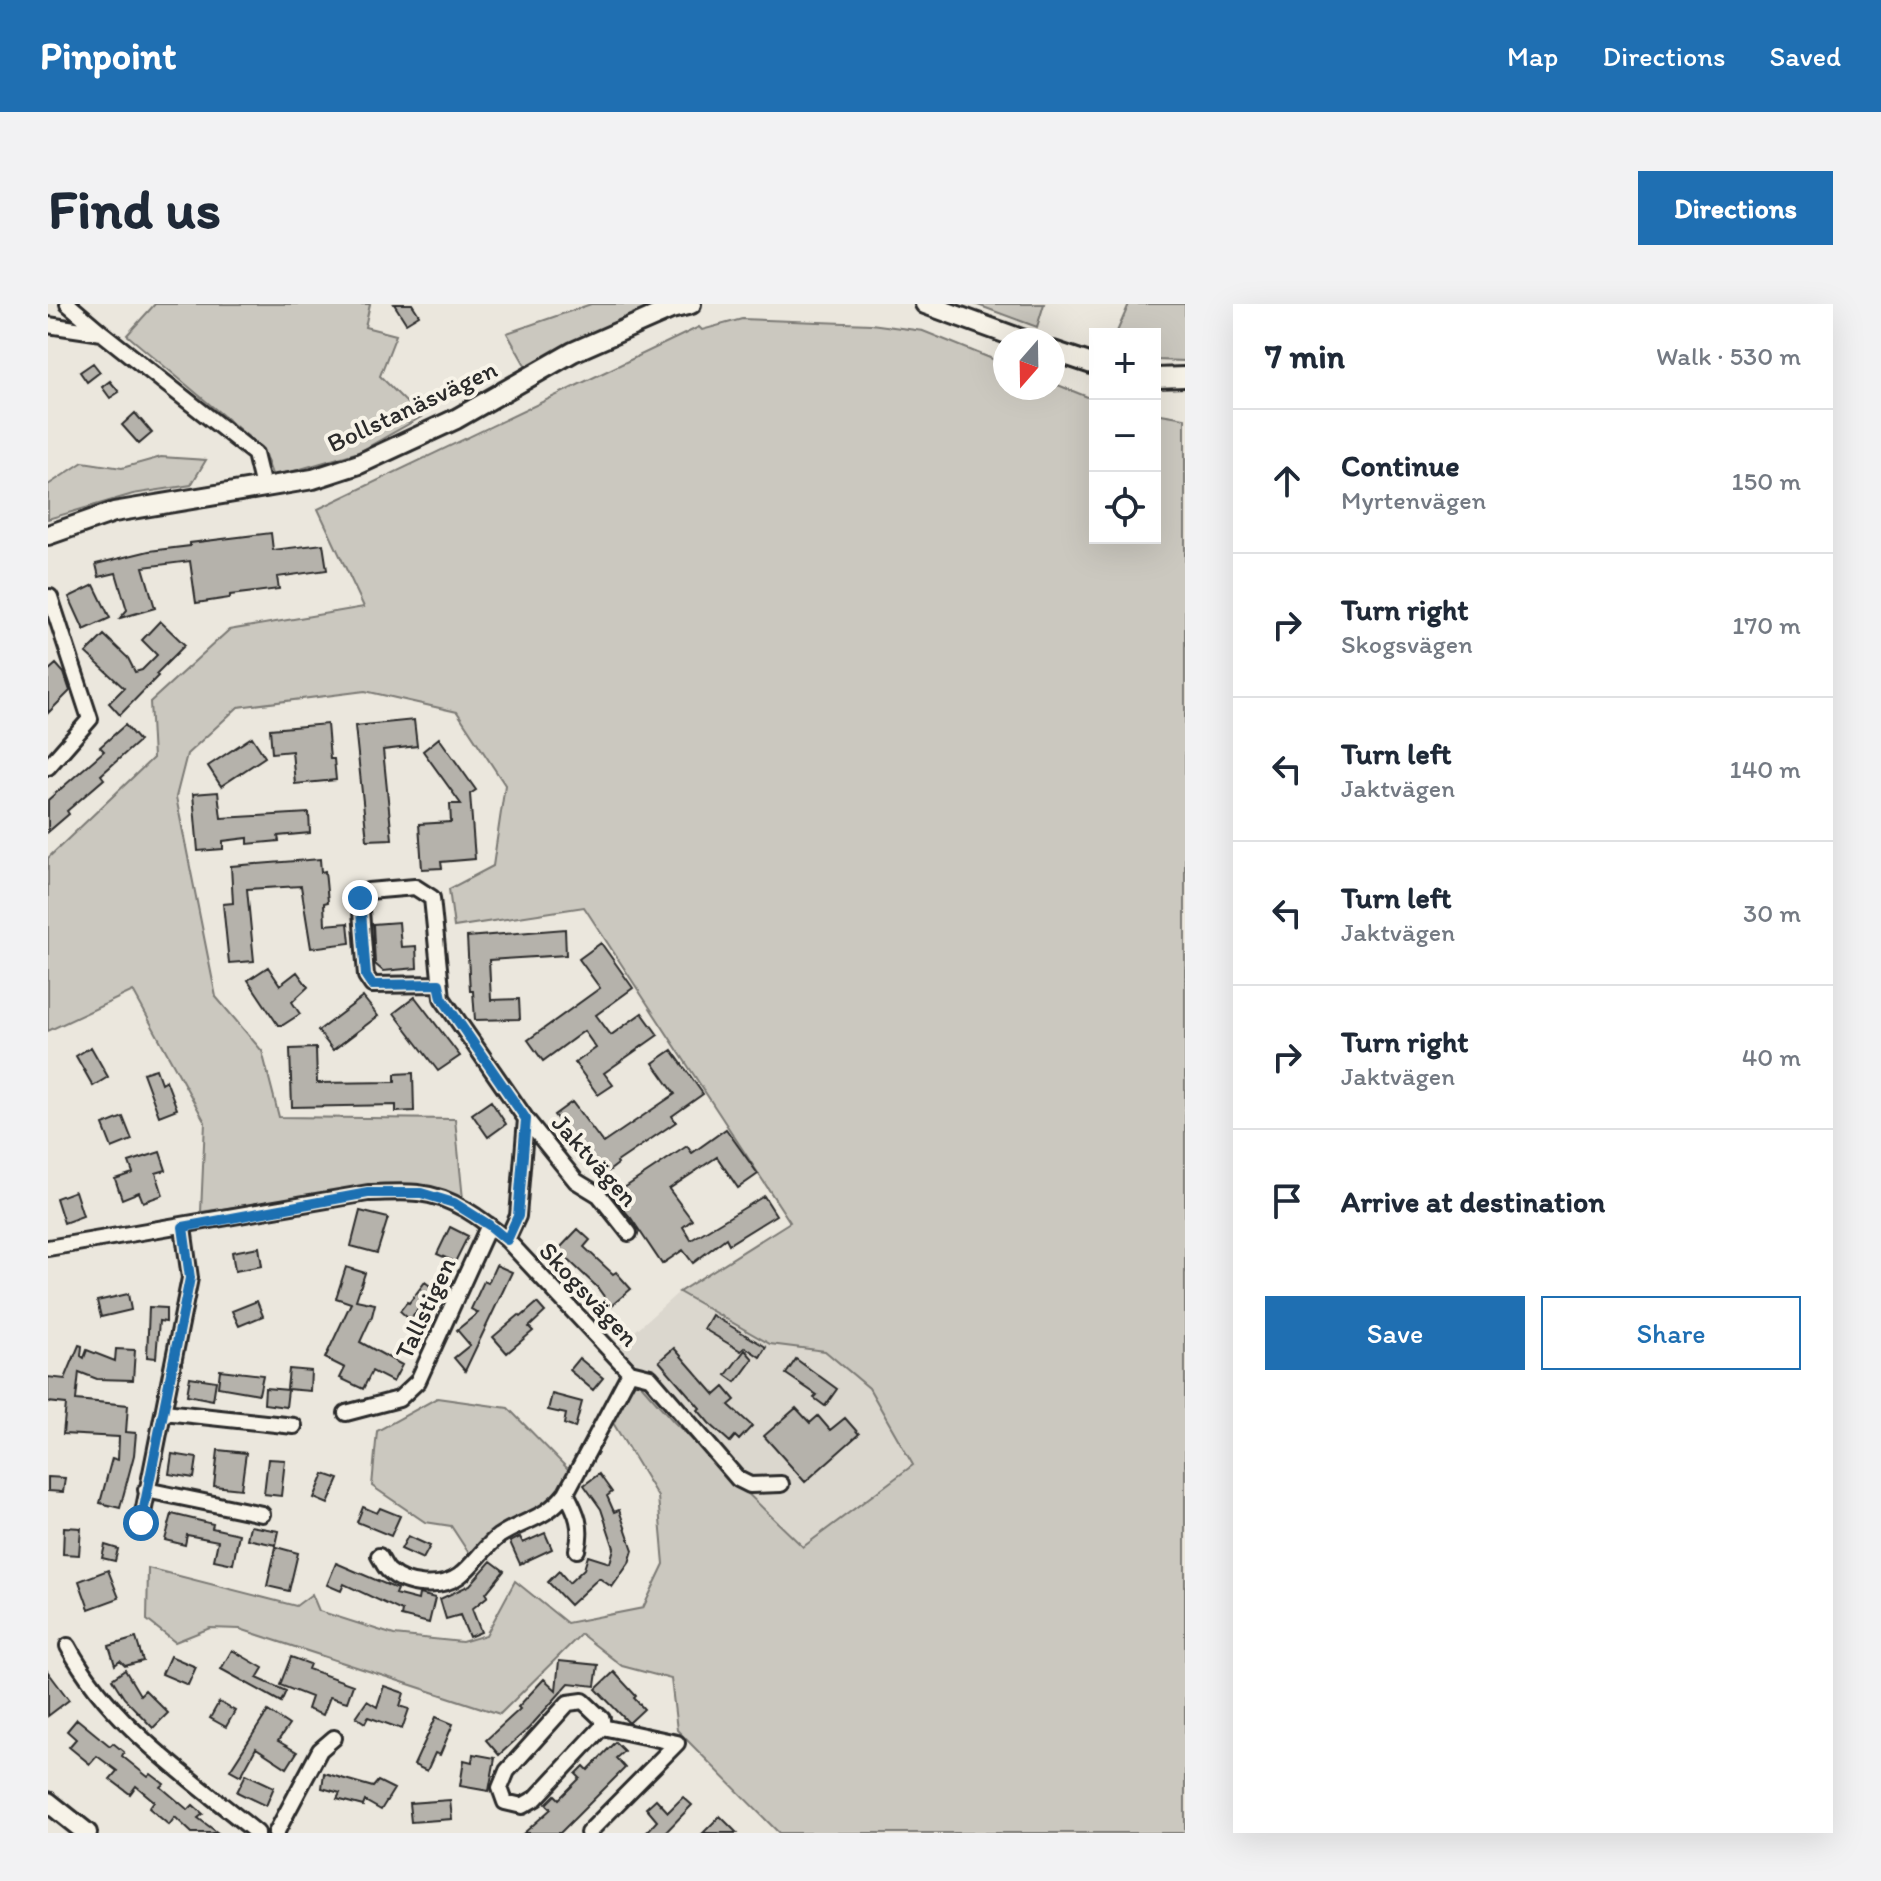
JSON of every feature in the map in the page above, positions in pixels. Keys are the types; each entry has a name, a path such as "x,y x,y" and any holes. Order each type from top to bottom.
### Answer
{"street":[{"path":"68,304 255,454 263,487"},
{"name":"Bollstanäsvägen","path":"48,535 114,512 313,479 359,464 456,419 573,352 671,309 691,304"},
{"path":"925,304 993,329"},
{"path":"48,325 102,333"},
{"path":"1065,355 1089,363"},
{"path":"1161,378 1185,377"},
{"path":"48,767 90,719 50,597"},
{"name":"Jaktvägen","path":"439,984 372,985 366,976 360,898 368,891 415,887 432,898 442,998 526,1119 576,1181 599,1195 629,1233"},
{"name":"Jaktvägen","path":"507,1240 518,1216 526,1119"},
{"name":"Skogsvägen","path":"48,1248 368,1193 421,1193 454,1203 507,1240 630,1372 650,1377 738,1479 750,1485 781,1484"},
{"name":"Tallstigen","path":"346,1413 399,1399 418,1381 489,1225"},
{"path":"141,1523 190,1278 183,1227"},
{"path":"379,1556 388,1571 410,1582 433,1585 458,1577 499,1536 531,1522 555,1506 566,1493 630,1372"},
{"path":"164,1412 294,1426"},
{"path":"146,1490 262,1514"},
{"path":"566,1493 577,1514 581,1534 577,1550"},
{"path":"68,1646 84,1676 133,1731 257,1833"},
{"path":"583,1701 602,1719 602,1727 536,1798 522,1806 505,1802 500,1788 507,1771 568,1703 583,1701"},
{"path":"588,1833 677,1743 602,1727"},
{"path":"276,1833 320,1750 334,1738"},
{"path":"48,1802 87,1833"}],"shaded area":[{"path":"155,304 370,304 365,327 396,335 380,376 421,417 359,452 273,477 263,449 127,335"},
{"path":"591,304 674,304 530,374 507,333"},
{"path":"975,304 1044,304 1037,327"},
{"path":"1129,304 1185,304 1185,361 1161,360 1161,328 1119,328"},
{"path":"742,319 871,324 923,331 993,359 993,400 1065,400 1065,388 1089,398 1089,544 1161,544 1161,414 1185,418 1185,1833 779,1833 677,1730 671,1679 622,1666 581,1634 500,1714 240,1629 210,1628 175,1642 147,1620 148,1568 296,1606 312,1594 319,1611 394,1635 462,1642 486,1635 515,1581 567,1623 643,1608 664,1564 658,1497 610,1418 636,1379 674,1422 803,1547 913,1465 869,1388 825,1351 770,1344 679,1292 790,1222 584,907 454,927 449,889 493,866 505,785 457,712 365,691 238,707 187,754 176,797 216,997 262,1051 279,1117 455,1119 463,1199 424,1186 364,1188 201,1212 205,1122 133,991 48,1031 48,858 153,758 150,702 229,630 364,607 318,509 699,327 702,330"},
{"path":"161,457 206,460 191,485 133,494 48,519 48,485 83,462 122,468"},
{"path":"679,1292 770,1344 825,1350 869,1388 913,1465 803,1548 674,1422 636,1379 616,1348"},
{"path":"437,1398 508,1408 571,1472 548,1506 487,1539 470,1555 451,1526 425,1522 372,1486 377,1431"}],"building":[{"path":"394,304 412,304 419,315 406,323"},
{"path":"93,363 100,372 87,382 80,372"},
{"path":"110,381 119,392 110,398 102,387"},
{"path":"135,413 152,433 139,444 122,425"},
{"path":"271,533 273,550 323,544 327,570 277,577 279,589 196,603 190,561 143,567 155,608 120,618 127,610 116,573 99,577 96,564 149,551 190,546 190,543"},
{"path":"94,585 110,618 84,630 69,597"},
{"path":"160,621 185,645 120,715 109,703 124,688 86,653 104,635 128,658 135,672 142,670 157,655 142,640"},
{"path":"56,664 64,673 70,691 48,713 48,671"},
{"path":"414,720 417,746 383,750 392,839 367,840 355,726"},
{"path":"327,724 330,759 334,759 336,780 295,784 292,751 272,753 270,729"},
{"path":"125,725 139,741 101,775 104,779 48,832 48,800 104,751 100,747"},
{"path":"252,737 265,757 221,786 208,766"},
{"path":"439,738 476,790 470,794 475,859 441,862 442,868 422,869 419,824 451,822 450,804 461,804 423,751"},
{"path":"218,792 221,818 309,813 310,833 278,836 279,841 248,844 248,838 223,841 223,849 198,851 193,794"},
{"path":"320,859 321,872 325,871 328,902 324,903 325,925 348,923 350,943 311,948 301,886 247,889 254,961 229,963 223,904 233,903 231,866"},
{"path":"399,922 401,947 416,946 417,968 383,971 375,964 373,924"},
{"path":"565,929 566,955 489,960 491,1000 519,999 520,1019 475,1020 467,937"},
{"path":"601,943 633,988 596,1015 611,1035 642,1013 658,1035 604,1073 613,1085 598,1095 575,1063 596,1048 584,1031 543,1061 528,1040 600,988 579,959"},
{"path":"268,967 280,985 297,972 308,987 292,1002 300,1014 283,1025 278,1025 248,980"},
{"path":"363,997 378,1016 333,1050 318,1031"},
{"path":"415,997 460,1056 438,1071 394,1013"},
{"path":"91,1047 108,1077 93,1086 76,1056"},
{"path":"316,1048 317,1083 395,1082 395,1074 413,1073 414,1111 396,1112 396,1105 292,1107 290,1049"},
{"path":"672,1050 703,1094 672,1116 676,1122 617,1162 601,1177 554,1115 572,1102 603,1143 675,1094 653,1063"},
{"path":"156,1069 161,1083 166,1080 177,1109 159,1116 143,1073"},
{"path":"491,1101 506,1124 488,1137 472,1114"},
{"path":"123,1117 132,1140 112,1148 103,1125"},
{"path":"726,1129 758,1174 738,1188 717,1157 669,1189 692,1220 683,1227 691,1240 764,1196 776,1215 729,1244 726,1238 693,1263 683,1250 662,1264 612,1196 687,1146 692,1153"},
{"path":"160,1152 166,1170 156,1173 163,1195 143,1202 139,1192 122,1199 115,1179 133,1173 129,1162"},
{"path":"75,1191 83,1216 64,1223 56,1198"},
{"path":"360,1211 388,1218 377,1253 351,1246"},
{"path":"450,1227 468,1236 455,1262 437,1254"},
{"path":"578,1229 590,1240 584,1247 613,1274 616,1272 631,1289 611,1306 597,1287 558,1250"},
{"path":"259,1247 262,1266 235,1271 232,1252"},
{"path":"496,1265 512,1272 465,1371 454,1358 470,1345 457,1330 478,1313 471,1309 484,1281 488,1283"},
{"path":"346,1267 365,1273 356,1300 375,1304 360,1342 402,1365 393,1382 372,1371 363,1389 340,1378 345,1368 325,1358 351,1303 336,1298"},
{"path":"425,1282 439,1293 425,1311 420,1307 410,1320 400,1311"},
{"path":"128,1294 131,1310 101,1317 97,1301"},
{"path":"257,1301 263,1316 239,1326 232,1311"},
{"path":"537,1303 545,1312 529,1327 533,1331 507,1353 493,1337"},
{"path":"149,1307 166,1308 166,1322 159,1321 156,1358 147,1357"},
{"path":"712,1315 766,1347 760,1357 745,1347 741,1351 704,1329"},
{"path":"79,1345 82,1346 81,1356 84,1358 87,1350 115,1361 116,1349 135,1350 133,1380 97,1379 79,1372 76,1400 128,1405 126,1432 136,1433 134,1455 120,1508 100,1503 112,1458 118,1460 119,1437 63,1434 66,1404 48,1402 48,1377 65,1379"},
{"path":"674,1348 715,1395 724,1387 735,1400 729,1405 752,1426 739,1440 735,1436 730,1442 709,1423 698,1410 700,1408 659,1361"},
{"path":"745,1350 753,1359 736,1382 726,1375"},
{"path":"579,1358 603,1378 593,1390 569,1370"},
{"path":"796,1359 837,1389 825,1406 814,1398 817,1395 786,1374"},
{"path":"289,1369 311,1371 310,1391 287,1389"},
{"path":"220,1370 263,1375 259,1394 218,1387"},
{"path":"190,1377 216,1381 213,1400 187,1395"},
{"path":"265,1388 288,1390 286,1407 264,1404"},
{"path":"552,1394 582,1402 575,1428 564,1424 566,1414 548,1410"},
{"path":"796,1408 810,1423 818,1416 830,1430 845,1418 859,1434 805,1482 764,1436"},
{"path":"218,1450 246,1453 241,1489 214,1486"},
{"path":"172,1454 197,1458 194,1478 169,1474"},
{"path":"268,1459 285,1460 281,1496 264,1494"},
{"path":"324,1474 339,1479 328,1504 314,1498"},
{"path":"599,1474 612,1492 607,1496 614,1512 619,1510 633,1550 629,1563 612,1587 599,1578 570,1605 548,1582 559,1571 569,1583 584,1569 588,1556 610,1563 614,1548 601,1509 584,1485"},
{"path":"48,1477 65,1478 63,1492 48,1491"},
{"path":"363,1507 377,1513 380,1508 400,1516 391,1536 357,1522"},
{"path":"172,1514 239,1534 233,1564 214,1560 218,1541 187,1535 185,1545 165,1540"},
{"path":"250,1526 279,1531 276,1545 247,1539"},
{"path":"64,1527 81,1528 79,1555 63,1554"},
{"path":"545,1533 552,1549 520,1564 510,1542 520,1537 523,1543"},
{"path":"408,1536 430,1546 423,1559 401,1549"},
{"path":"105,1545 118,1549 115,1561 102,1558"},
{"path":"276,1547 298,1553 289,1591 267,1586"},
{"path":"491,1561 504,1571 486,1593 488,1596 472,1609 481,1632 469,1637 460,1615 446,1619 440,1599 470,1585"},
{"path":"336,1563 397,1589 395,1594 418,1600 419,1594 435,1598 429,1623 401,1616 402,1611 344,1584 341,1591 327,1585"},
{"path":"108,1570 119,1598 89,1609 79,1581"},
{"path":"136,1638 143,1661 125,1666 120,1661 115,1665 109,1646"},
{"path":"232,1650 263,1668 257,1678 286,1691 281,1702 221,1669"},
{"path":"170,1656 196,1667 188,1685 162,1674"},
{"path":"291,1657 310,1664 308,1669 353,1685 347,1702 330,1697 323,1715 307,1709 311,1697 280,1685"},
{"path":"559,1661 598,1665 595,1686 569,1683 529,1728 499,1755 486,1740 520,1709 518,1707 544,1679 556,1690"},
{"path":"125,1670 140,1695 145,1690 168,1713 153,1728 124,1698 112,1679"},
{"path":"48,1672 69,1700 48,1716"},
{"path":"614,1672 644,1709 629,1723 596,1689"},
{"path":"384,1686 404,1693 400,1706 409,1709 402,1729 368,1717 365,1723 356,1717 367,1701 377,1707"},
{"path":"219,1702 235,1711 226,1727 210,1718"},
{"path":"268,1711 289,1725 278,1741 297,1752 287,1768 256,1748 241,1776 230,1770"},
{"path":"436,1717 453,1724 440,1755 435,1753 427,1771 414,1765"},
{"path":"77,1719 110,1746 113,1743 124,1752 122,1756 148,1777 151,1774 164,1784 161,1787 188,1810 193,1805 203,1814 198,1818 218,1833 192,1833 175,1817 169,1825 149,1808 154,1801 136,1786 130,1794 110,1779 117,1771 97,1756 90,1764 69,1747 76,1739 67,1731"},
{"path":"615,1742 624,1751 616,1758 625,1768 560,1833 524,1833 551,1809 546,1804 555,1795 559,1799 580,1778 576,1774 584,1766 588,1770"},
{"path":"473,1754 495,1758 489,1791 460,1786 464,1760 472,1762"},
{"path":"324,1773 373,1787 378,1781 394,1789 381,1810 365,1801 363,1806 337,1799 340,1793 322,1788"},
{"path":"246,1774 274,1787 266,1806 237,1792"},
{"path":"683,1797 692,1805 665,1833 646,1833 657,1821 646,1808 656,1799 668,1812"},
{"path":"450,1800 452,1819 411,1822 409,1803"},
{"path":"720,1816 737,1833 703,1833"}],"route":[{"path":"141,1523 190,1278 183,1227 368,1193 421,1193 454,1203 507,1240 518,1216 526,1119 467,1038 442,998 439,984 372,985 366,976 360,898"}]}
